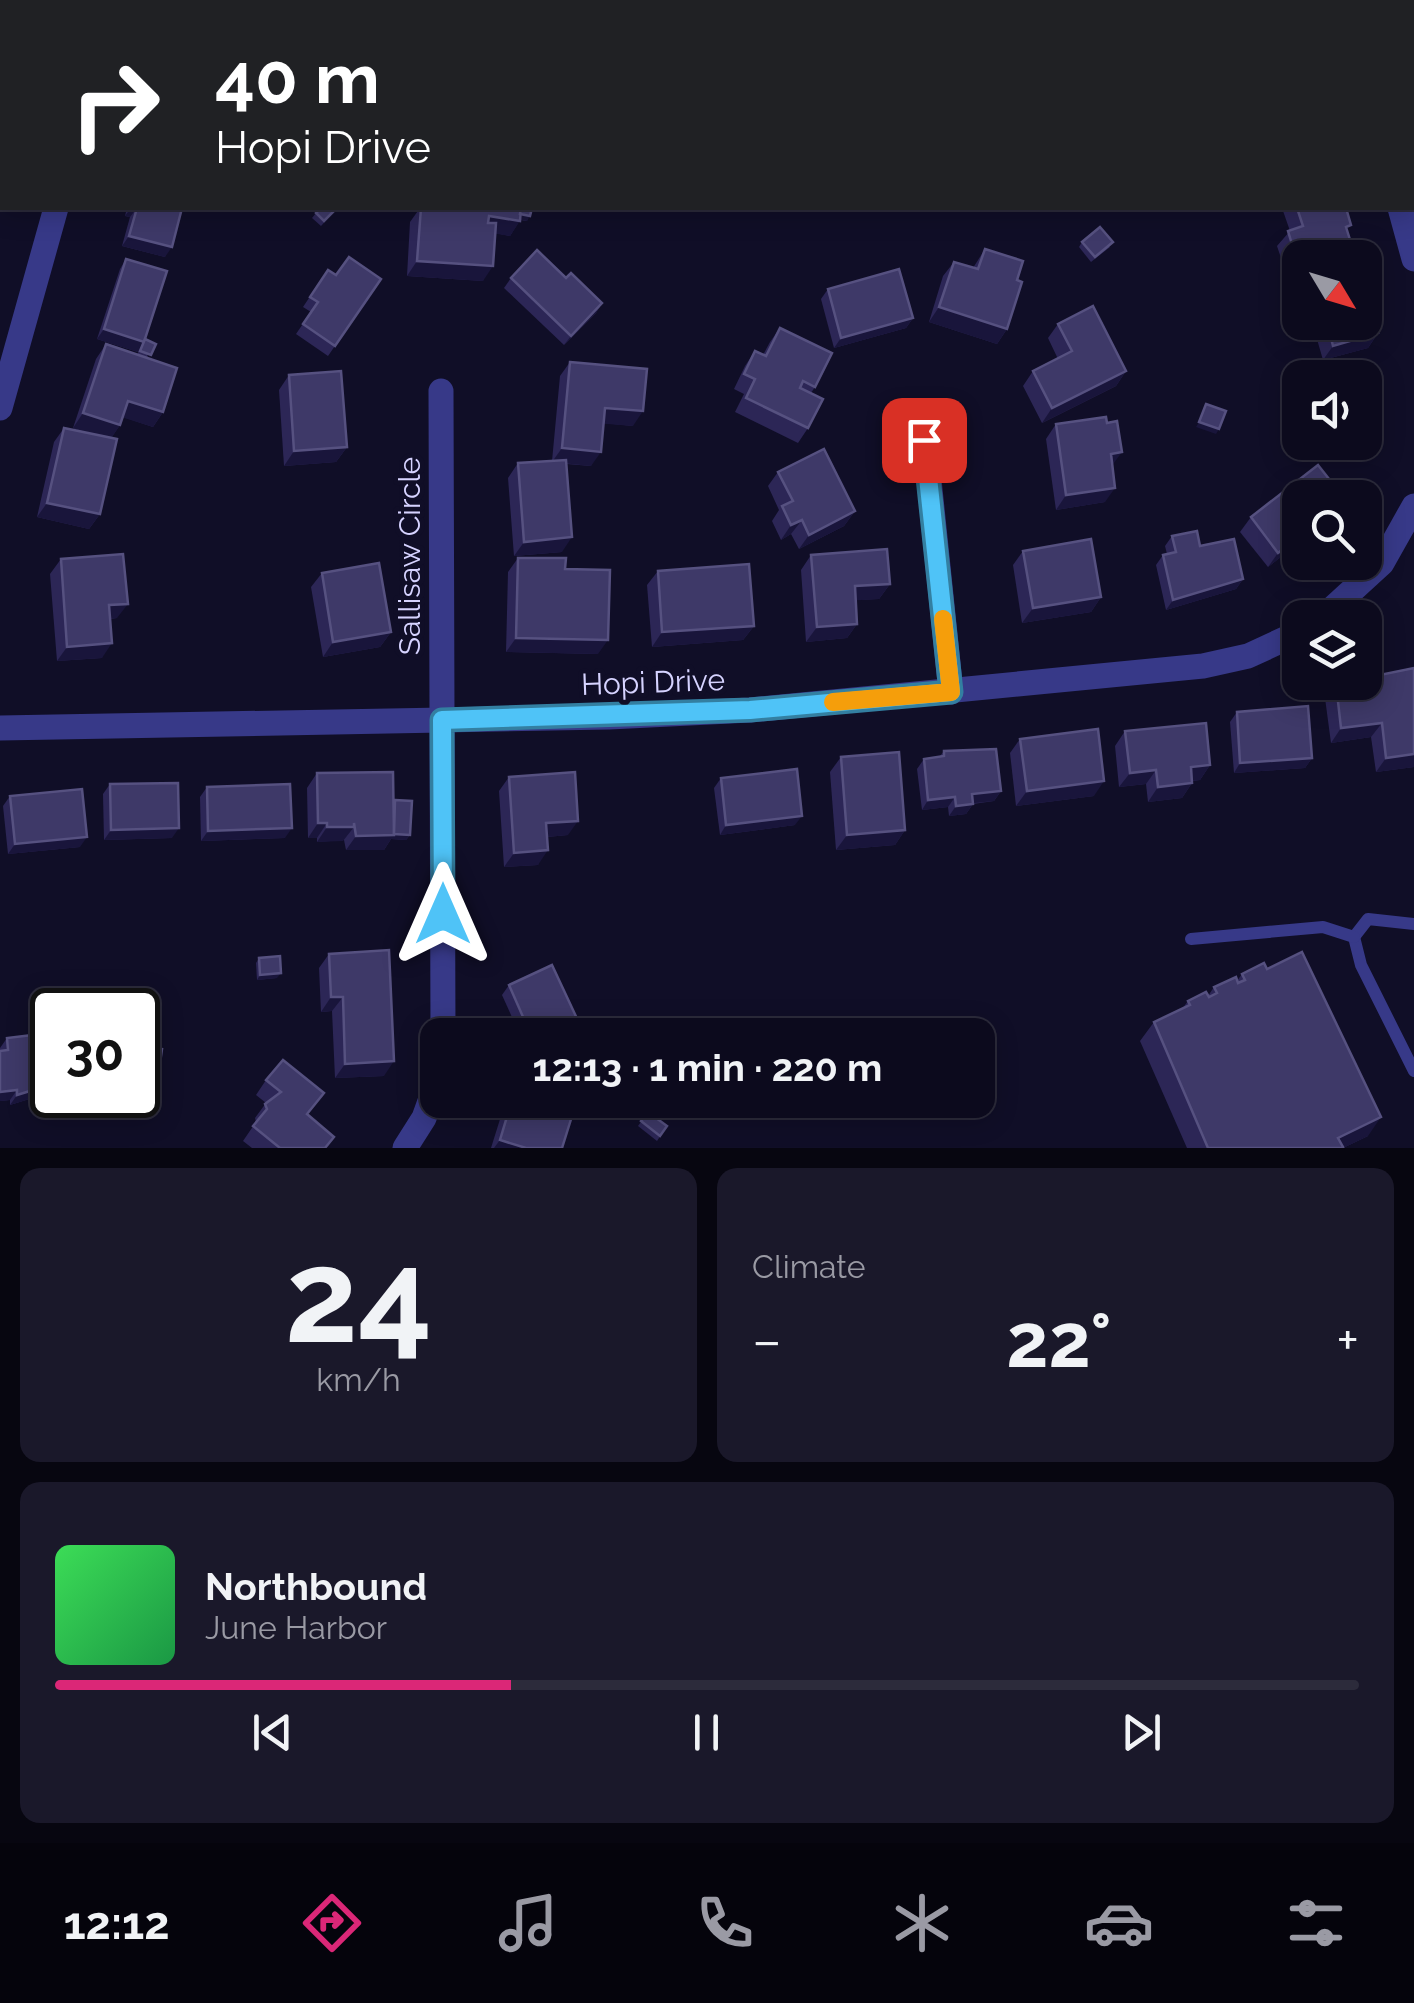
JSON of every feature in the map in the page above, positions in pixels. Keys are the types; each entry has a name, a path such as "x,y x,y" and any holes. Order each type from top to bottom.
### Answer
{"street":[{"path":"0,408 10,339 55,210"},
{"path":"1401,210 1414,259"},
{"name":"Sallisaw Circle","path":"441,391 443,1018"},
{"path":"924,440 951,692"},
{"path":"1341,600 1382,562 1411,522"},
{"name":"Hopi Drive","path":"0,728 732,711 1203,666 1248,656 1282,640"},
{"path":"405,1148 424,1118"}],"lane":[{"path":"1354,937 1368,919 1414,924"},
{"path":"1191,939 1323,927 1354,937"},
{"path":"1354,937 1361,966 1414,1071"}],"building":[{"path":"136,210 181,210 172,247 129,236"},
{"path":"319,210 335,210 324,221 316,213"},
{"path":"421,210 521,210 520,221 489,216 488,223 496,223 493,266 417,261"},
{"path":"1298,210 1347,210 1351,225 1346,227 1350,240 1291,240 1288,231 1303,226"},
{"path":"1100,227 1113,242 1095,257 1082,242"},
{"path":"985,249 1023,261 1017,280 1022,282 1007,329 939,307 954,262 978,269"},
{"path":"537,250 566,278 571,273 602,303 571,336 511,278"},
{"path":"349,257 381,279 335,346 303,324 318,302 310,297 328,270 336,275"},
{"path":"126,259 167,271 144,342 104,329"},
{"path":"899,269 913,318 841,338 828,289"},
{"path":"1093,306 1126,371 1052,408 1033,371 1072,351 1058,324"},
{"path":"780,328 832,353 815,387 803,381 800,388 823,399 808,428 746,398 755,379 744,374 755,351 766,356"},
{"path":"145,339 156,344 151,355 140,351"},
{"path":"1332,340 1354,340 1333,346"},
{"path":"106,344 177,368 163,412 128,401 120,425 83,413"},
{"path":"570,362 647,369 643,411 605,408 601,452 562,448"},
{"path":"341,371 347,447 294,451 289,375"},
{"path":"1206,404 1226,411 1219,429 1199,422"},
{"path":"1106,417 1107,423 1117,421 1122,452 1111,454 1115,488 1066,495 1056,424"},
{"path":"64,428 117,439 100,514 47,503"},
{"path":"824,449 855,511 809,535 802,520 791,525 782,506 793,501 778,472"},
{"path":"566,460 572,537 524,542 518,463"},
{"path":"1318,465 1330,480 1299,480"},
{"path":"1282,493 1282,550 1278,553 1251,517"},
{"path":"1197,531 1200,546 1234,539 1243,579 1173,600 1163,555 1176,552 1172,536"},
{"path":"1091,539 1101,597 1033,608 1023,551"},
{"path":"887,549 890,584 855,586 857,624 817,627 811,555"},
{"path":"123,554 128,604 109,605 112,643 67,647 61,559"},
{"path":"518,558 566,558 565,569 610,570 608,640 516,638"},
{"path":"379,563 391,632 333,642 322,573"},
{"path":"749,564 754,626 662,632 658,571"},
{"path":"1414,668 1414,754 1386,758 1382,723 1341,728 1338,700 1382,700 1382,675"},
{"path":"1308,706 1312,758 1240,763 1237,712"},
{"path":"1206,723 1210,765 1191,767 1192,783 1158,787 1156,770 1130,773 1125,731"},
{"path":"1098,729 1104,781 1027,791 1020,739"},
{"path":"996,749 1001,791 972,794 973,804 956,806 955,797 928,800 924,759 944,756 944,751"},
{"path":"899,752 905,830 847,835 841,757"},
{"path":"797,769 802,816 726,825 721,778"},
{"path":"393,772 394,835 356,836 354,823 354,827 327,827 327,823 318,823 317,773"},
{"path":"575,772 578,821 546,823 548,850 514,853 509,777"},
{"path":"178,783 179,828 111,830 110,784"},
{"path":"290,784 292,828 208,831 207,787"},
{"path":"82,789 87,837 15,844 10,796"},
{"path":"395,800 412,801 410,835 394,834"},
{"path":"389,950 394,1061 345,1064 343,997 331,997 329,954"},
{"path":"1302,952 1381,1117 1338,1138 1341,1148 1208,1148 1154,1022 1190,1005 1188,1001 1206,992 1209,997 1217,993 1214,987 1236,977 1238,983 1245,980 1242,974 1264,963 1267,969"},
{"path":"280,956 281,973 260,975 259,958"},
{"path":"552,965 577,1018 524,1018 509,985"},
{"path":"30,1035 30,1091 17,1095 17,1090 0,1092 0,1051 8,1050 7,1038"},
{"path":"283,1060 324,1093 307,1114 334,1137 325,1148 280,1148 253,1126 267,1109 265,1104 281,1092 266,1080"},
{"path":"507,1118 571,1118 562,1148 526,1148 500,1140"},
{"path":"656,1118 667,1126 660,1136 641,1121"}],"slow traffic":[{"path":"833,702 951,692 943,619"}],"route":[{"path":"443,914 442,720 750,710 951,692 924,440"}]}
